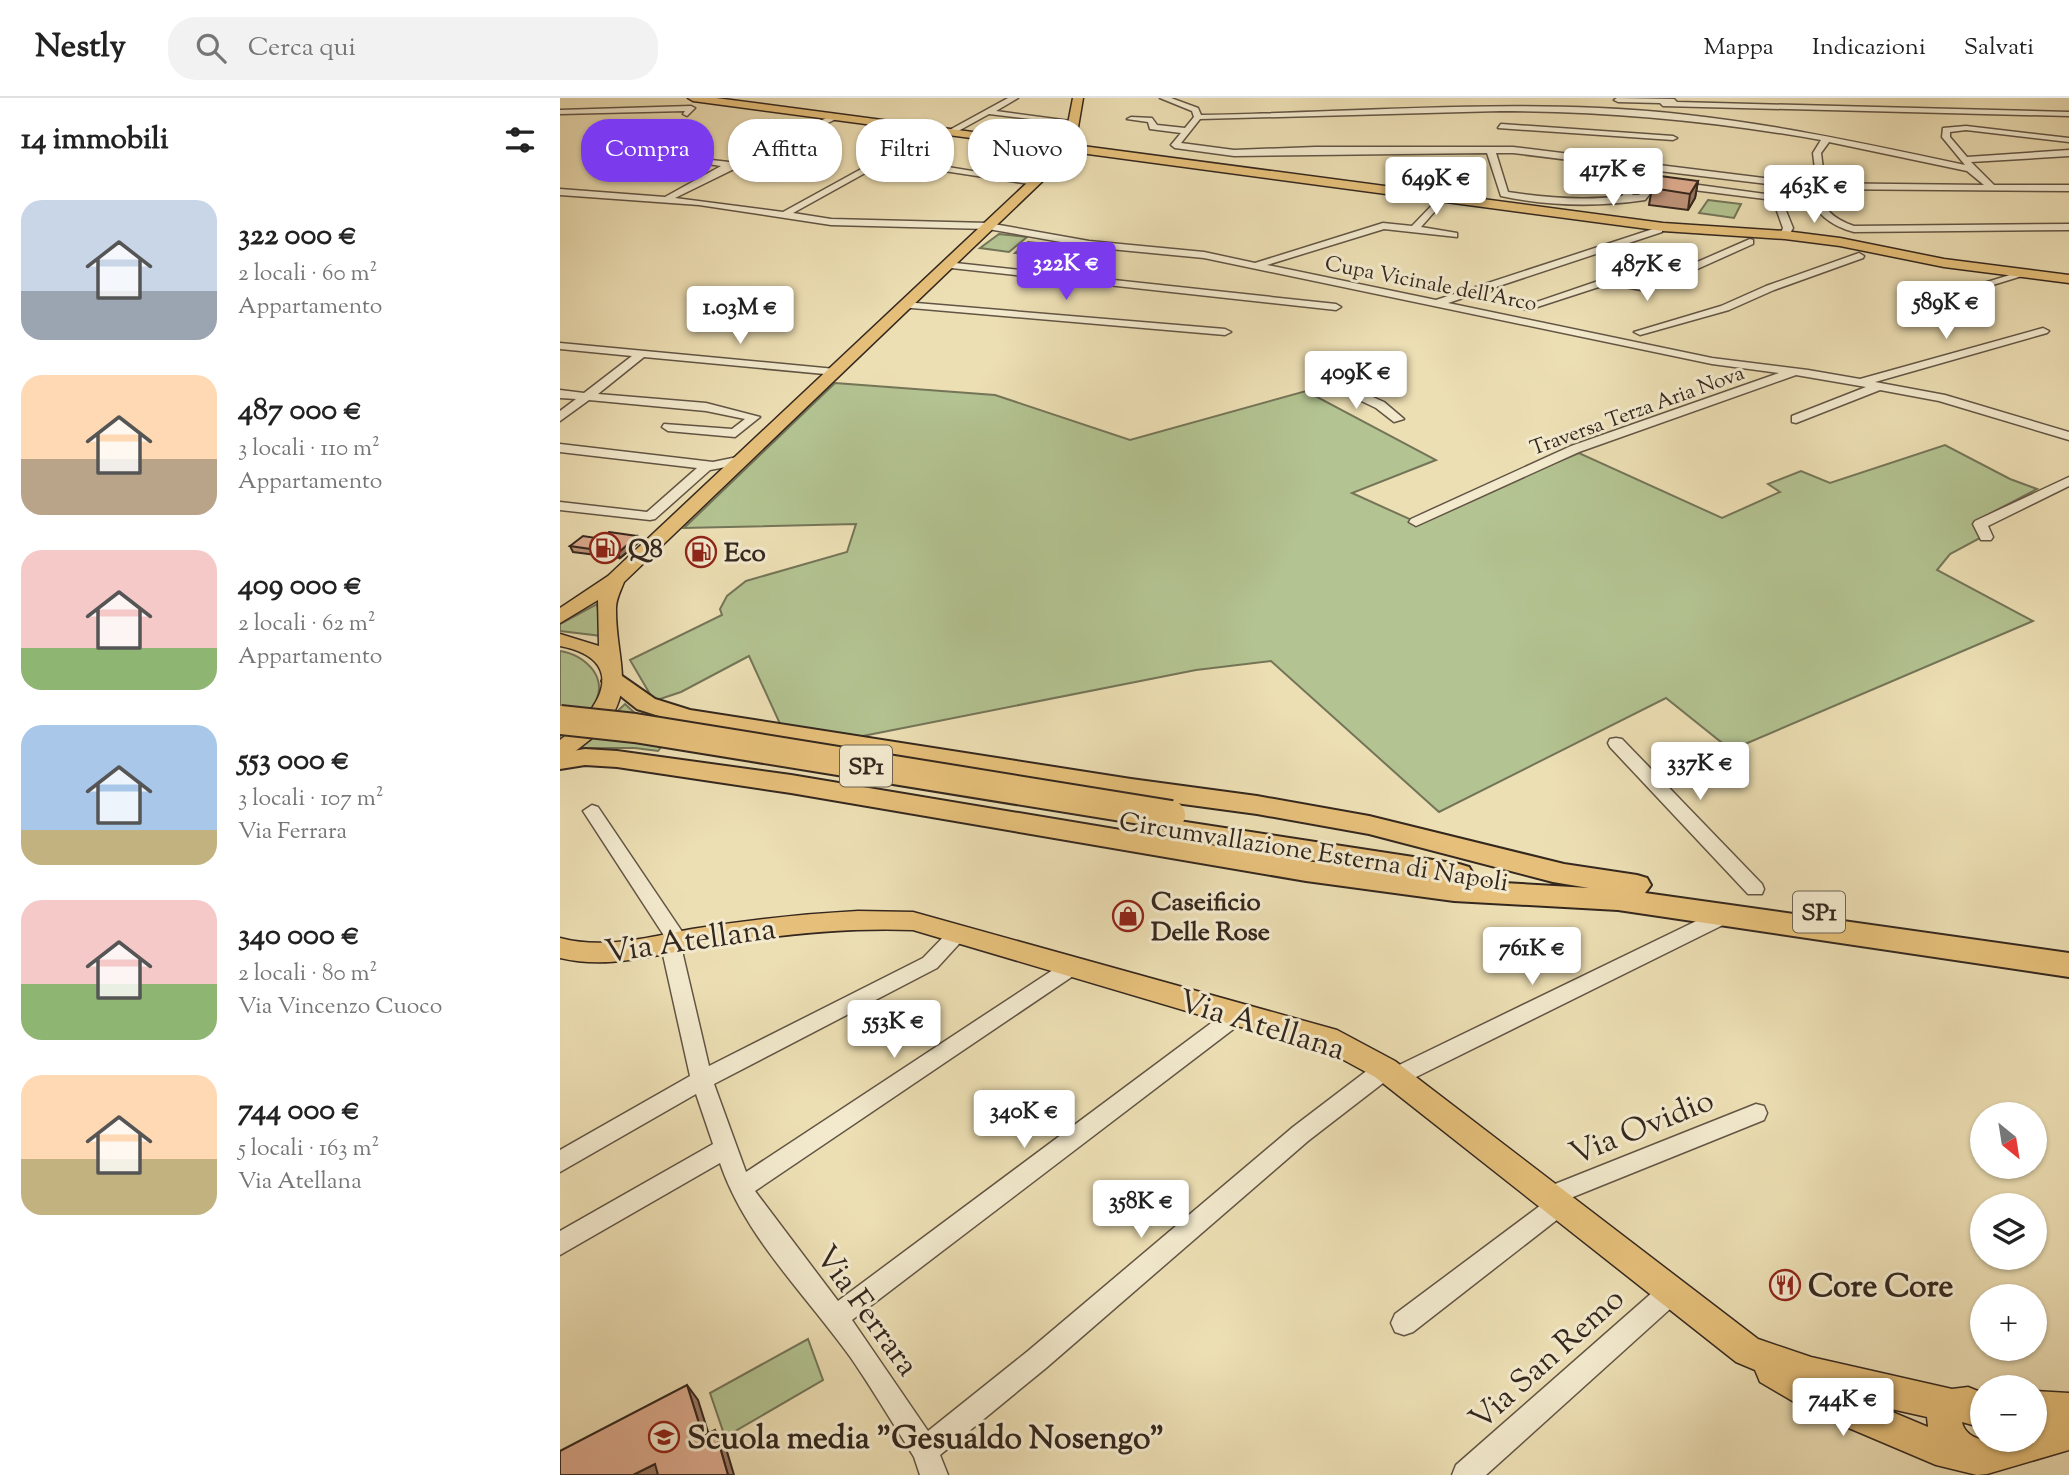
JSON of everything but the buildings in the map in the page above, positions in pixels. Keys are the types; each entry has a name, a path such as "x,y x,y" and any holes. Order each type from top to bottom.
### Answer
{"highway":[{"path":"612,674 646,704 687,717 1356,822 1463,846 1569,875"},
{"name":"Circumvallazione Esterna di Napoli","path":"560,720 635,728 1625,900 2069,965"},
{"name":"Circumvallazione Esterna di Napoli","path":"560,733 1169,822 1569,875 2069,947"},
{"path":"560,761 585,757 618,759 791,783 1306,872 1454,891 1625,900"}],"main road":[{"path":"693,98 856,121"},
{"path":"1074,119 1078,98"},
{"path":"1087,152 1438,201 1728,234 1750,242 1856,250 1874,255 1878,254 1879,250 1944,263 2069,281"},
{"path":"1087,153 1659,230 1785,235 1856,250 2017,276 2069,281"},
{"path":"560,617 615,580 714,470 742,460 1036,182"},
{"path":"560,751 584,733 601,715 611,698 612,674 606,605 615,580"},
{"path":"560,640 589,648 601,656 612,674"},
{"name":"Via Atellana","path":"560,948 601,953 789,925 879,918 913,921 1237,1015 1327,1038 1391,1073 1748,1351 1824,1377 1970,1407"},
{"path":"1748,1351 1783,1378 1823,1400 1936,1448 1988,1456 2069,1433"},
{"path":"1970,1408 1944,1418 1947,1436 1953,1445 1970,1450"},
{"path":"2047,1409 2069,1410"}],"street":[{"path":"628,109 646,98"},
{"path":"954,130 1014,98"},
{"path":"1164,98 1195,110 1198,117"},
{"path":"1744,98 1765,105"},
{"path":"1559,99 2069,114"},
{"path":"1513,150 1501,127 1506,100 1765,105"},
{"path":"560,113 691,107 687,114"},
{"path":"1198,117 1504,109 1602,110 1667,115 1827,138 1974,171"},
{"path":"988,112 1048,119"},
{"path":"2028,120 2069,114"},
{"path":"1198,117 1175,145 1234,153 1317,155 1342,145 1371,154 1418,150 1513,150 1787,185 1820,183 1993,189 2069,188"},
{"path":"1131,119 1152,120 1152,126 1157,128 1188,131"},
{"path":"1501,127 1673,138"},
{"path":"1993,189 1946,137 1946,130 1966,128 2069,140"},
{"path":"1418,150 1419,136"},
{"path":"1827,138 1817,153 1820,183 1813,192 1825,215 1834,222 1854,229 2069,227"},
{"path":"1491,150 1504,194 1534,199 1642,198 1653,184 1662,183 1777,198"},
{"path":"1965,160 2069,153"},
{"path":"669,197 728,166"},
{"path":"1625,198 1648,167"},
{"path":"1662,183 1671,170"},
{"path":"782,216 856,175"},
{"path":"1777,198 1787,185"},
{"name":"Cupa Vicinale dell'Arco","path":"560,192 699,202 782,216 862,223 988,226 1089,244 1204,254 1310,279 1440,302 1712,361 1795,371 1941,398 2069,436"},
{"path":"1777,198 1788,228 1785,235"},
{"path":"1414,229 1438,201"},
{"path":"1256,265 1383,226 1454,235"},
{"path":"1640,332 1725,308 1856,250 1854,229"},
{"path":"1440,302 1659,230"},
{"path":"1524,308 1607,281 1641,288 1651,286 1750,242"},
{"path":"946,265 1336,307"},
{"path":"1914,306 2017,276"},
{"path":"904,305 1225,332"},
{"path":"1858,383 2043,331"},
{"path":"560,346 835,372"},
{"path":"560,417 643,354"},
{"name":"Traversa Terza Aria Nova","path":"1416,522 1575,449 1795,371"},
{"path":"1330,382 1380,405 1398,419"},
{"path":"1796,419 1880,387"},
{"path":"560,394 706,407 754,417 735,433 668,427"},
{"path":"560,448 714,470"},
{"path":"560,506 650,516 714,470"},
{"path":"1986,537 1980,524 2069,481"},
{"path":"1616,743 1755,889"},
{"name":"Via Ferrara","path":"592,811 673,933 672,943 702,1080 740,1188 759,1218 836,1317 925,1450 934,1475"},
{"path":"925,1450 977,1410 1356,1089 1726,915"},
{"path":"560,1162 702,1080 930,963 959,933"},
{"path":"740,1188 1072,967"},
{"path":"836,1317 1237,1015"},
{"name":"Via Ovidio","path":"1404,1323 1554,1201 1756,1113"},
{"path":"560,1244 726,1148"},
{"name":"Via San Remo","path":"1466,1475 1671,1292"}],"green space":[{"path":"1708,200 1741,204 1734,218 1699,213"},
{"path":"999,234 1027,237 1009,252 980,248"},
{"path":"1028,242 1073,247 1061,258 1015,253"},
{"path":"835,383 995,395 1130,440 1306,391 1436,460 1352,493 1416,522 1579,453 1722,518 1780,492 1768,484 1801,471 1830,483 1945,445 2010,479 2037,489 1974,522 1980,538 1950,554 1937,570 2033,621 1731,750 1666,698 1439,812 1271,661 1196,670 792,750 749,656 681,692 654,701 630,660 722,615 720,609 727,596 746,581 847,552 856,524 684,528"},
{"path":"597,604 602,636 560,631 560,624"},
{"path":"560,651 574,655 590,666 598,680 599,691 591,710 560,742"},
{"path":"625,704 637,715 678,726 658,751 635,748 578,748"},
{"path":"808,1339 823,1380 725,1437 710,1393"}],"place":[{"name":"Q8","path":"605,548"},
{"name":"Eco","path":"701,552"},
{"name":"Caseificio Delle Rose","path":"1128,916"},
{"name":"Core Core","path":"1785,1285"},
{"name":"Scuola media \"Gesualdo Nosengo\"","path":"664,1437"}]}
